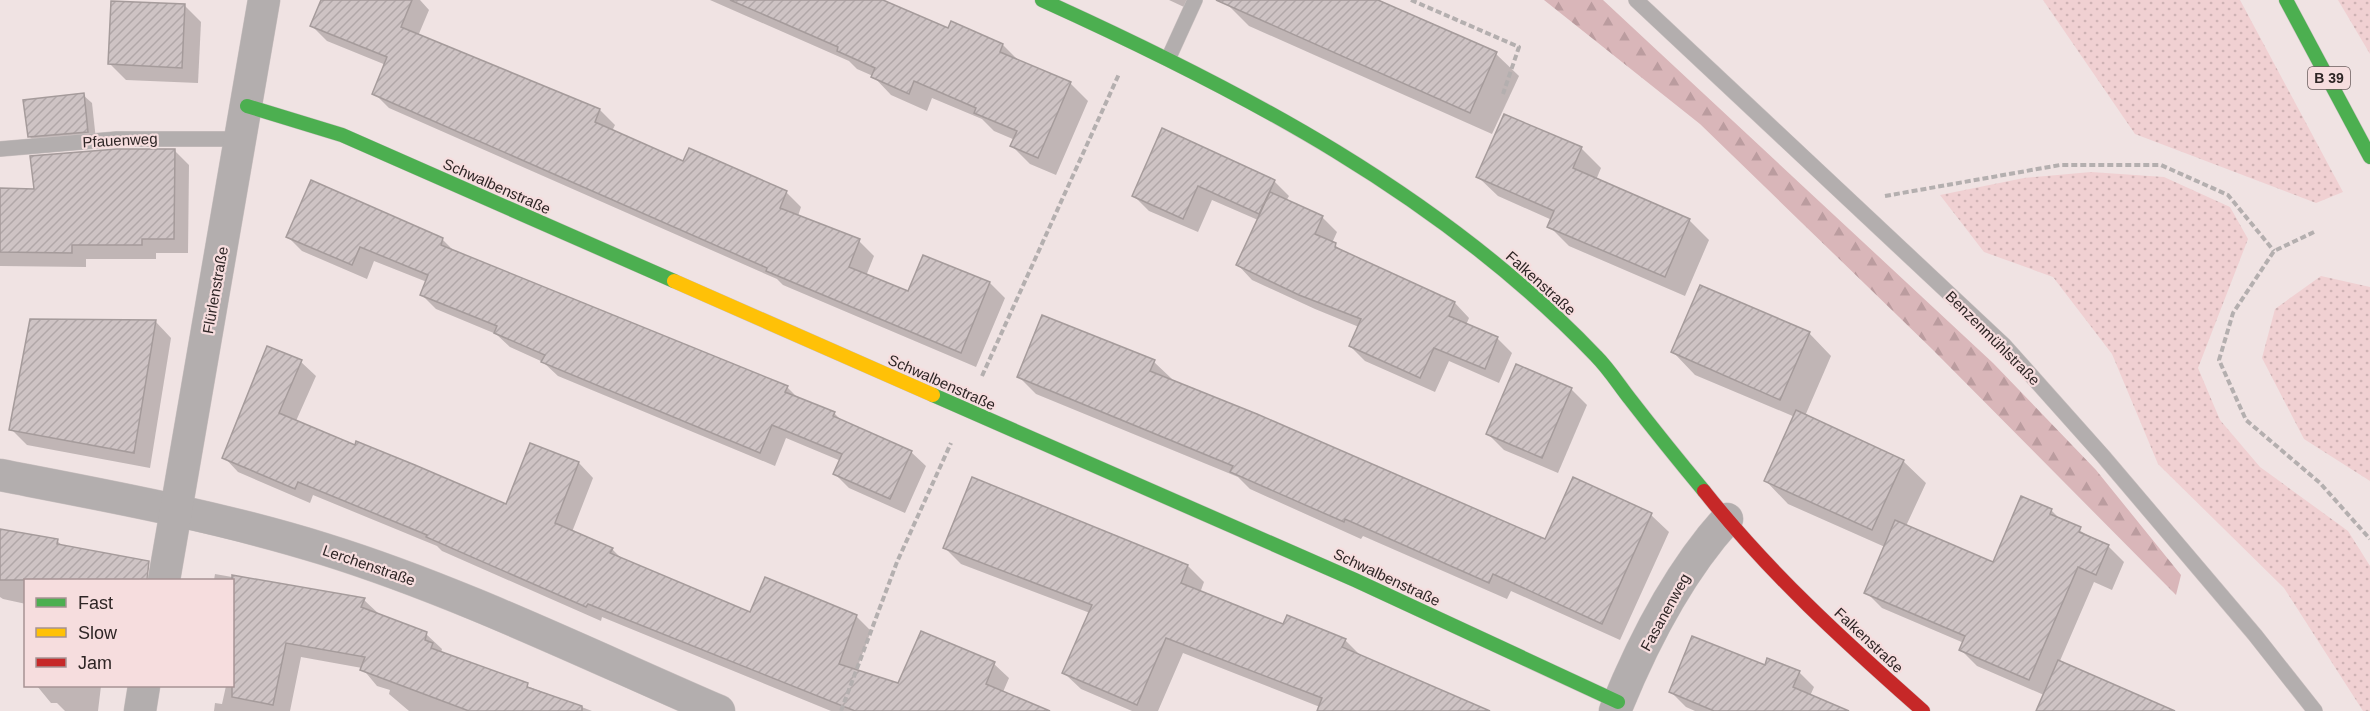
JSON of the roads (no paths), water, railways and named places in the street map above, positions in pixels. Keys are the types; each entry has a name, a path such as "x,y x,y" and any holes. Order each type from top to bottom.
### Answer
{"street":[{"name":"Flürlenstraße","path":"164,579 264,0"},
{"name":"Falkenstraße","path":"1042,0 1169,57 1343,152 1434,213 1503,270 1596,356 1727,519 1768,565 1839,636 1923,711"},
{"name":"B 39","path":"2286,0 2370,157"},
{"name":"Schwalbenstraße","path":"247,106 342,135 1355,580 1616,707"},
{"name":"Lerchenstraße","path":"0,475 176,510 323,549 439,590 719,711"},
{"name":"Fasanenweg","path":"1616,707 1663,609 1708,540 1727,519"},
{"path":"140,711 144,687"}],"lane":[{"path":"1169,57 1195,0"},
{"name":"Benzenmühlstraße","path":"1636,0 2004,345 2187,555 2315,711"},
{"name":"Pfauenweg","path":"0,149 117,139 241,139"}]}
